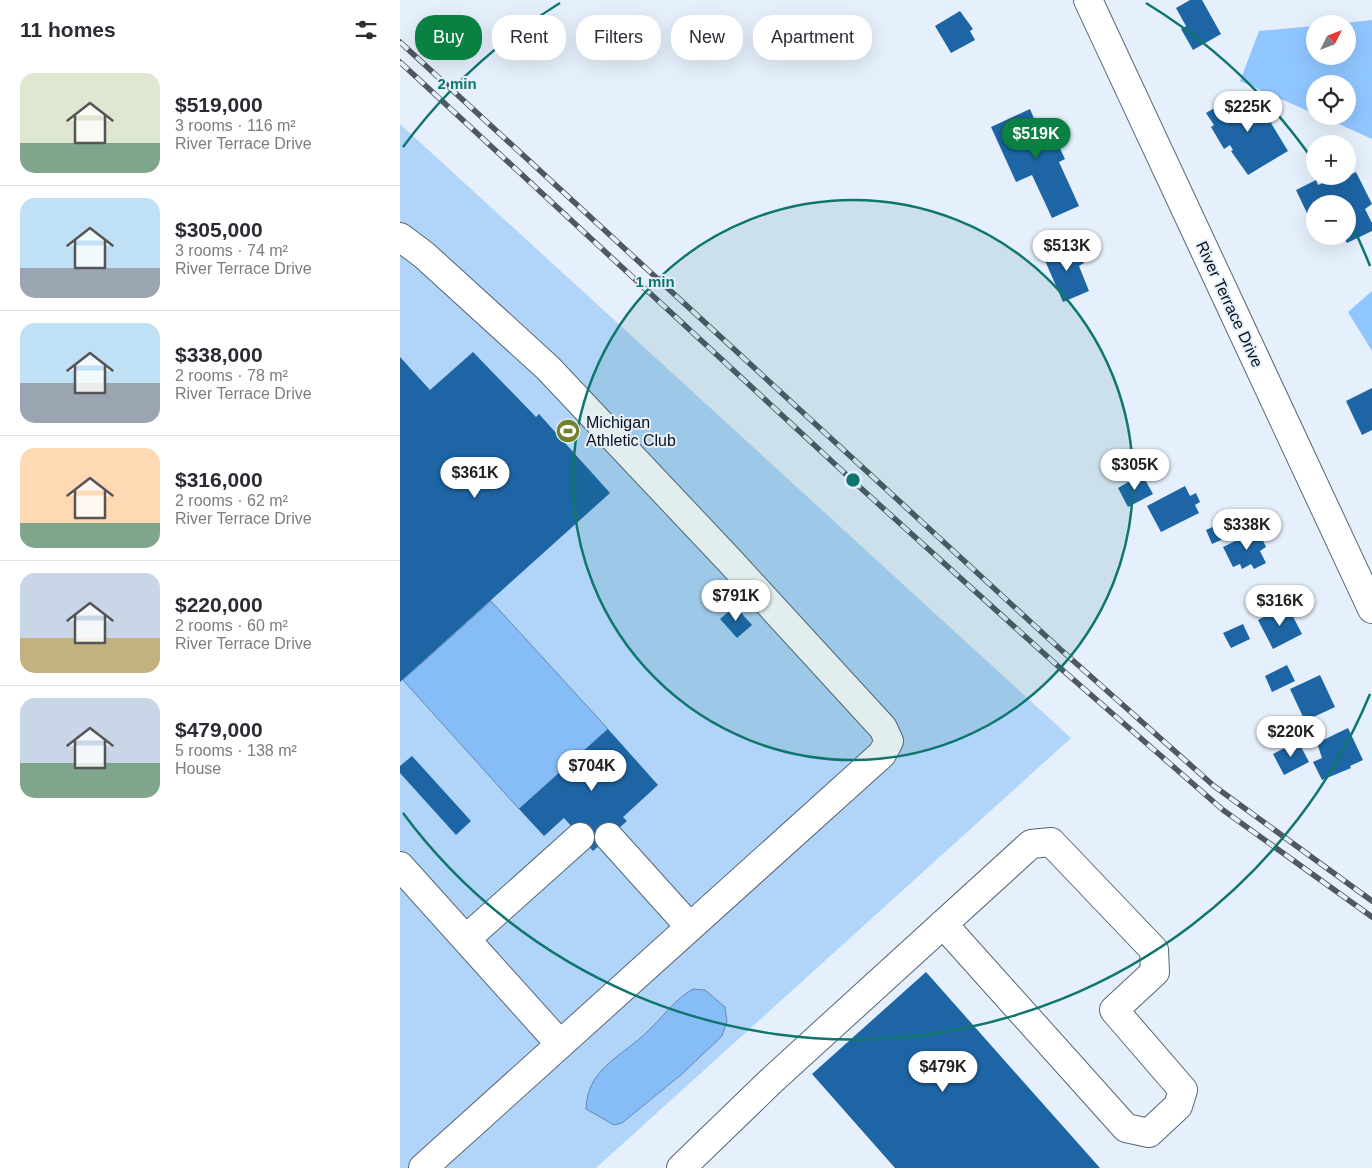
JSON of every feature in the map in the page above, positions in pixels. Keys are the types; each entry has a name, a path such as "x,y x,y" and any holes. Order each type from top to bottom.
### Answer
{"street":[{"name":"River Terrace Drive","path":"1088,0 1372,609"},
{"path":"400,237 424,255 548,368 737,568 887,734 889,741 882,754 423,1168"},
{"path":"466,939 580,836"},
{"path":"609,837 690,927"},
{"path":"681,1168 771,1081 943,924 1031,844 1051,842 1154,950 1154,972 1114,1010 1183,1090 1178,1106 1149,1134 1126,1128 943,924"},
{"path":"400,866 560,1044"}],"shaded area":[{"path":"1372,20 1372,139 1341,125 1356,125 1356,75 1306,75 1306,110 1240,81 1259,31 1306,27 1306,65 1356,65 1356,22"},
{"name":"Michigan Athletic Club","path":"400,124 1071,738 596,1168 400,1168"},
{"path":"1372,291 1372,351 1348,312"},
{"path":"491,601 608,729 519,809 403,680"},
{"path":"693,989 705,990 725,1007 727,1022 722,1036 682,1074 622,1123 614,1125 586,1109 588,1095 599,1073 648,1031 680,998"}],"building":[{"path":"1190,0 1202,0 1221,34 1193,50 1181,29 1186,26 1176,8"},
{"path":"960,11 973,29 970,31 975,40 951,53 935,26"},
{"path":"1258,97 1275,120 1271,123 1288,151 1248,175 1231,151 1233,150 1230,145 1224,149 1211,127 1214,125 1206,113 1231,98 1237,109"},
{"path":"1030,109 1041,135 1051,130 1065,159 1059,162 1079,206 1052,218 1032,175 1016,182 991,127"},
{"path":"1356,172 1372,204 1365,209 1372,223 1372,231 1356,239 1356,195 1306,195 1306,211 1296,190 1306,185 1356,185"},
{"path":"1074,242 1084,263 1079,266 1089,291 1063,302 1043,256"},
{"path":"473,352 536,417 539,414 610,493 400,682 400,357 430,390"},
{"path":"1372,388 1372,430 1362,435 1346,401"},
{"path":"1142,474 1153,494 1128,507 1118,488"},
{"path":"1185,486 1190,496 1196,493 1200,502 1195,505 1199,513 1161,532 1147,506"},
{"path":"1226,521 1232,535 1212,544 1206,530"},
{"path":"1258,530 1266,547 1260,551 1266,563 1254,569 1251,564 1242,569 1240,564 1233,567 1223,547"},
{"path":"1287,605 1302,634 1273,649 1258,620"},
{"path":"735,606 752,625 737,638 720,619"},
{"path":"1243,624 1250,639 1231,648 1223,633"},
{"path":"1287,665 1295,681 1272,692 1265,676"},
{"path":"1320,675 1335,707 1305,721 1290,689"},
{"path":"1348,728 1363,760 1350,766 1351,768 1322,780 1313,762 1322,758 1317,743"},
{"path":"608,729 658,785 623,817 627,821 593,851 564,818 544,836 519,809"},
{"path":"1298,741 1309,762 1284,775 1273,754"},
{"path":"412,756 471,821 456,835 400,773 400,766"},
{"path":"926,972 1100,1168 895,1168 812,1074"}],"railway":[{"path":"400,42 1060,649 1214,786 1372,901"},
{"path":"400,62 864,491 1059,667 1223,810 1372,917"}],"place":[{"name":"Michigan Athletic Club","path":"568,431"}]}
